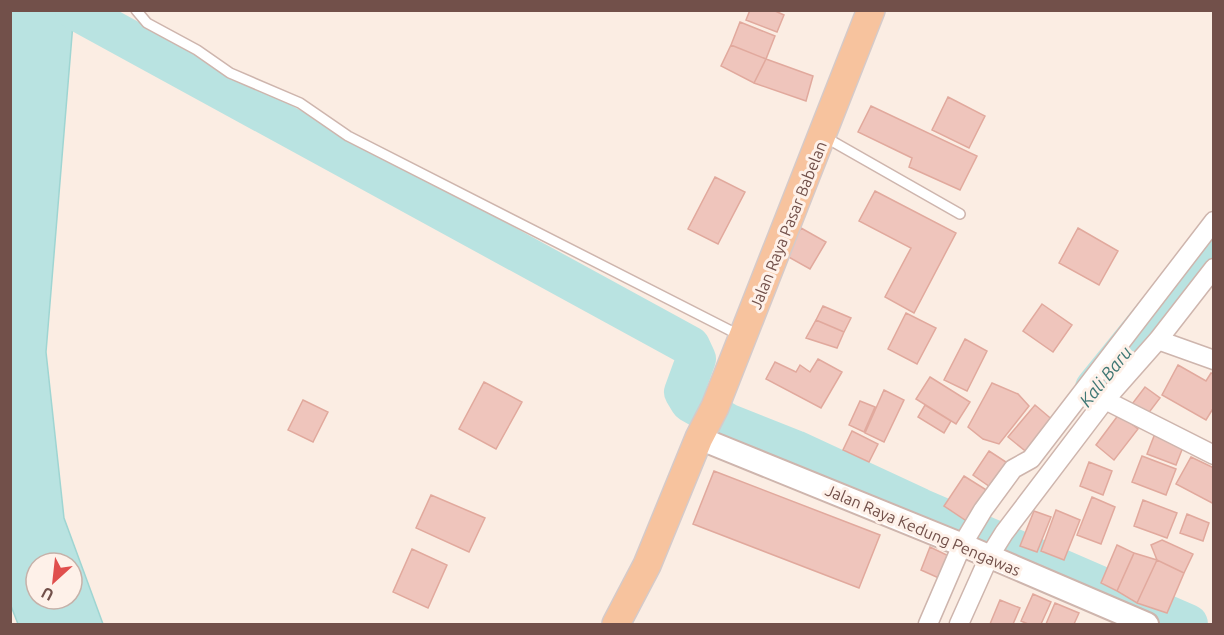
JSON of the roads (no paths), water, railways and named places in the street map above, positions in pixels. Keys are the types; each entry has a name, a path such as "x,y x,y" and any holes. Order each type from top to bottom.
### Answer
{"main road":[{"name":"Jalan Raya Pasar Babelan","path":"616,624 647,565 699,438 715,407 871,10"}],"street":[{"path":"959,624 983,547 1013,469 1031,459 1214,220"},
{"path":"928,624 983,547 1158,340 1214,268"},
{"path":"1158,340 1214,360"},
{"path":"1105,400 1214,455"},
{"name":"Jalan Raya Kedung Pengawas","path":"699,438 983,547 1147,624"}],"lane":[{"path":"136,10 147,23 196,50 230,73 300,103 348,136 743,337"},
{"path":"823,136 960,214"}],"water":[{"path":"11,10 74,11 46,352 64,518 76,551 24,551 24,611 84,611 84,572 103,624 18,624 11,606"}],"waterway":[{"path":"75,10 690,346 696,359 684,392 690,402 727,423 795,450 920,508 1188,624"},
{"name":"Kali Baru","path":"1095,388 1214,241"}]}
